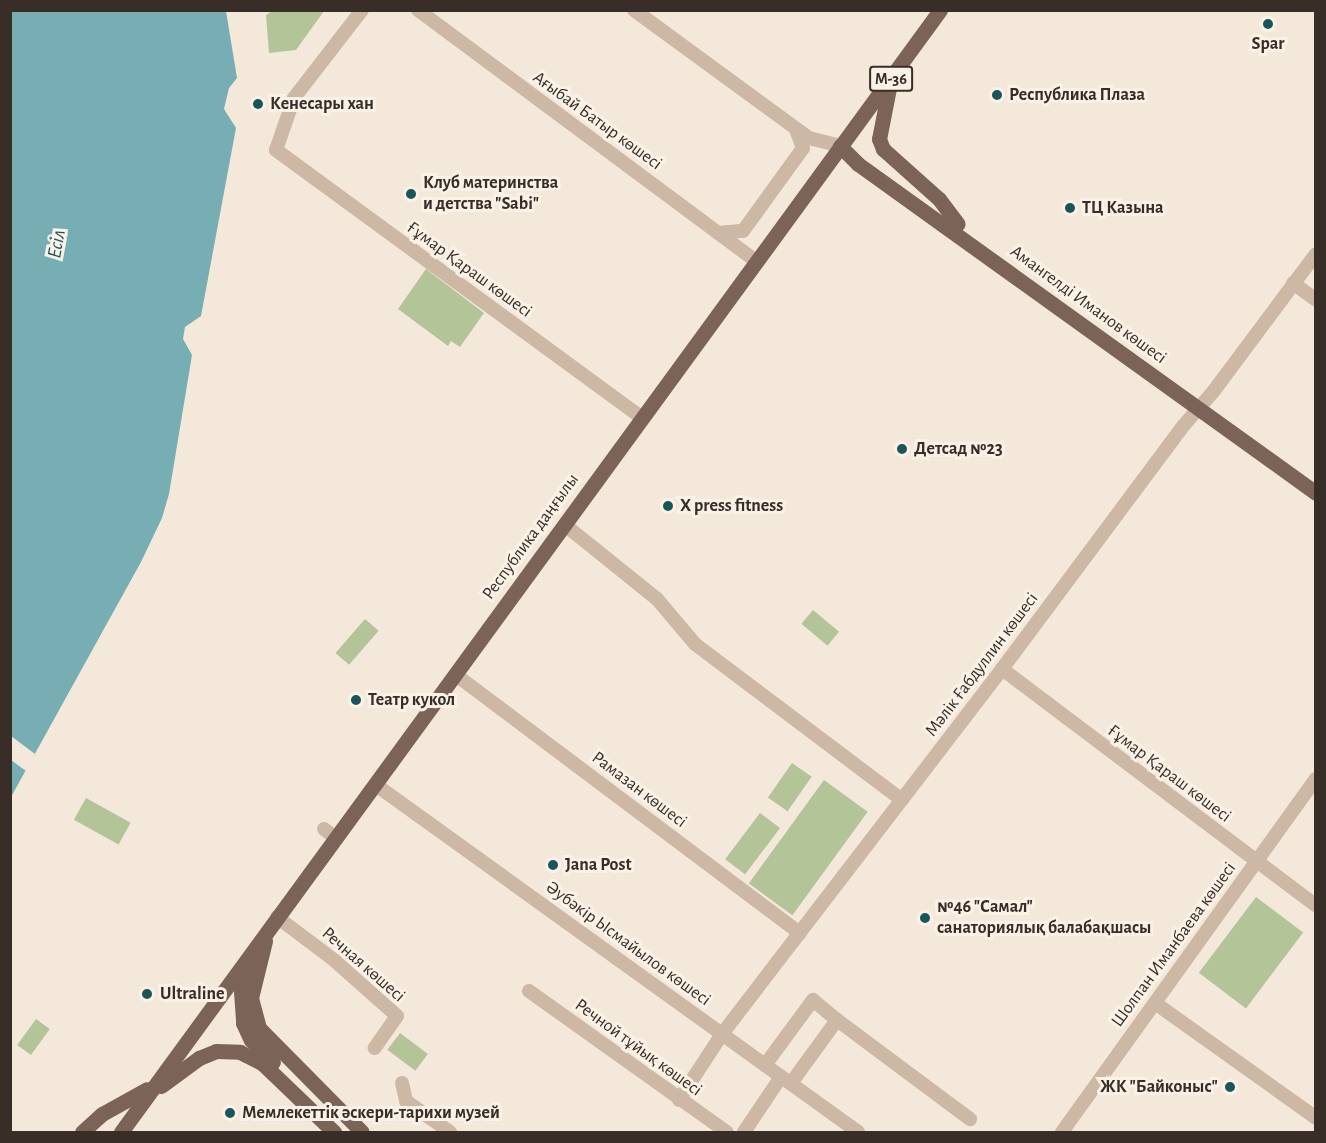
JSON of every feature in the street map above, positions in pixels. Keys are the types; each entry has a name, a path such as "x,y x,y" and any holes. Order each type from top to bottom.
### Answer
{"main road":[{"name":"Республика даңғылы","path":"121,1132 940,10"},
{"path":"891,79 879,139 883,149 939,199 958,224"},
{"name":"Амангелді Иманов көшесі","path":"840,146 864,156 958,224 1201,405 1316,494"},
{"name":"Амангелді Иманов көшесі","path":"840,146 858,164 1201,405 1316,481"},
{"path":"277,917 241,991 240,1012 245,1030 262,1051 346,1132"},
{"path":"263,946 251,998 259,1028 362,1132"},
{"path":"138,1106 183,1067 216,1051 232,1050 247,1054 262,1063 334,1132"},
{"name":"Республика даңғылы","path":"109,1132 153,1086"},
{"path":"82,1132 102,1114 153,1086"}],"street":[{"name":"Ғұмар Қараш көшесі","path":"362,10 294,98 276,150 642,418"},
{"name":"Ағыбай Батыр көшесі","path":"418,10 718,233 754,264"},
{"name":"Амангелді Иманов көшесі","path":"634,10 809,138 840,146"},
{"path":"718,233 744,231 803,148 800,135 789,123"},
{"name":"Мәлік Ғабдуллин көшесі","path":"679,1100 722,1034 1316,254"},
{"path":"1293,284 1316,300"},
{"path":"565,525 657,598 695,644 902,800"},
{"name":"Ғұмар Қараш көшесі","path":"1002,669 1316,906"},
{"name":"Рамазан көшесі","path":"456,675 800,933"},
{"name":"Шолпан Иманбаева көшесі","path":"1062,1132 1316,779"},
{"name":"Әубәкір Ысмайылов көшесі","path":"376,784 858,1132"},
{"path":"324,829 337,839"},
{"name":"Речная көшесі","path":"277,917 334,960 397,1017 375,1048"},
{"name":"Речной тұйық көшесі","path":"529,991 727,1132"},
{"path":"765,1065 813,1000 970,1119"},
{"path":"1155,1003 1316,1118"},
{"path":"744,1132 837,1020"},
{"path":"402,1083 406,1101 450,1132"}],"green space":[{"path":"272,11 324,11 296,50 269,53 266,15"},
{"path":"426,269 484,313 460,347 451,341 448,346 398,309"},
{"path":"813,610 839,632 827,646 801,624"},
{"path":"365,619 379,631 349,665 335,653"},
{"path":"792,763 812,777 788,811 768,797"},
{"path":"824,780 868,812 792,915 749,884"},
{"path":"86,798 131,823 118,845 74,820"},
{"path":"760,813 780,828 745,874 725,859"},
{"path":"1256,897 1303,933 1246,1008 1199,973"},
{"path":"36,1019 50,1029 31,1055 17,1045"},
{"path":"400,1033 428,1054 415,1071 387,1050"}],"water":[{"name":"Есіл","path":"11,11 226,11 237,78 229,88 224,109 236,128 201,316 185,327 183,339 192,355 169,494 162,518 141,562 11,797"}],"pier":[{"path":"11,736 35,754 26,771 11,760"}],"place":[{"name":"Spar","path":"1268,24"},
{"name":"Республика Плаза","path":"997,95"},
{"name":"Кенесары хан","path":"258,104"},
{"name":"Клуб материнства и детства \"Sabi\"","path":"411,194"},
{"name":"ТЦ Казына","path":"1070,208"},
{"name":"Детсад №23","path":"902,449"},
{"name":"X press fitness","path":"668,506"},
{"name":"Театр кукол","path":"356,700"},
{"name":"Jana Post","path":"553,865"},
{"name":"№46 \"Самал\" санаториялық балабақшасы","path":"925,918"},
{"name":"Ultraline","path":"147,994"},
{"name":"ЖК \"Байконыс\"","path":"1230,1087"},
{"name":"Мемлекеттік әскери-тарихи музей","path":"230,1113"}]}
